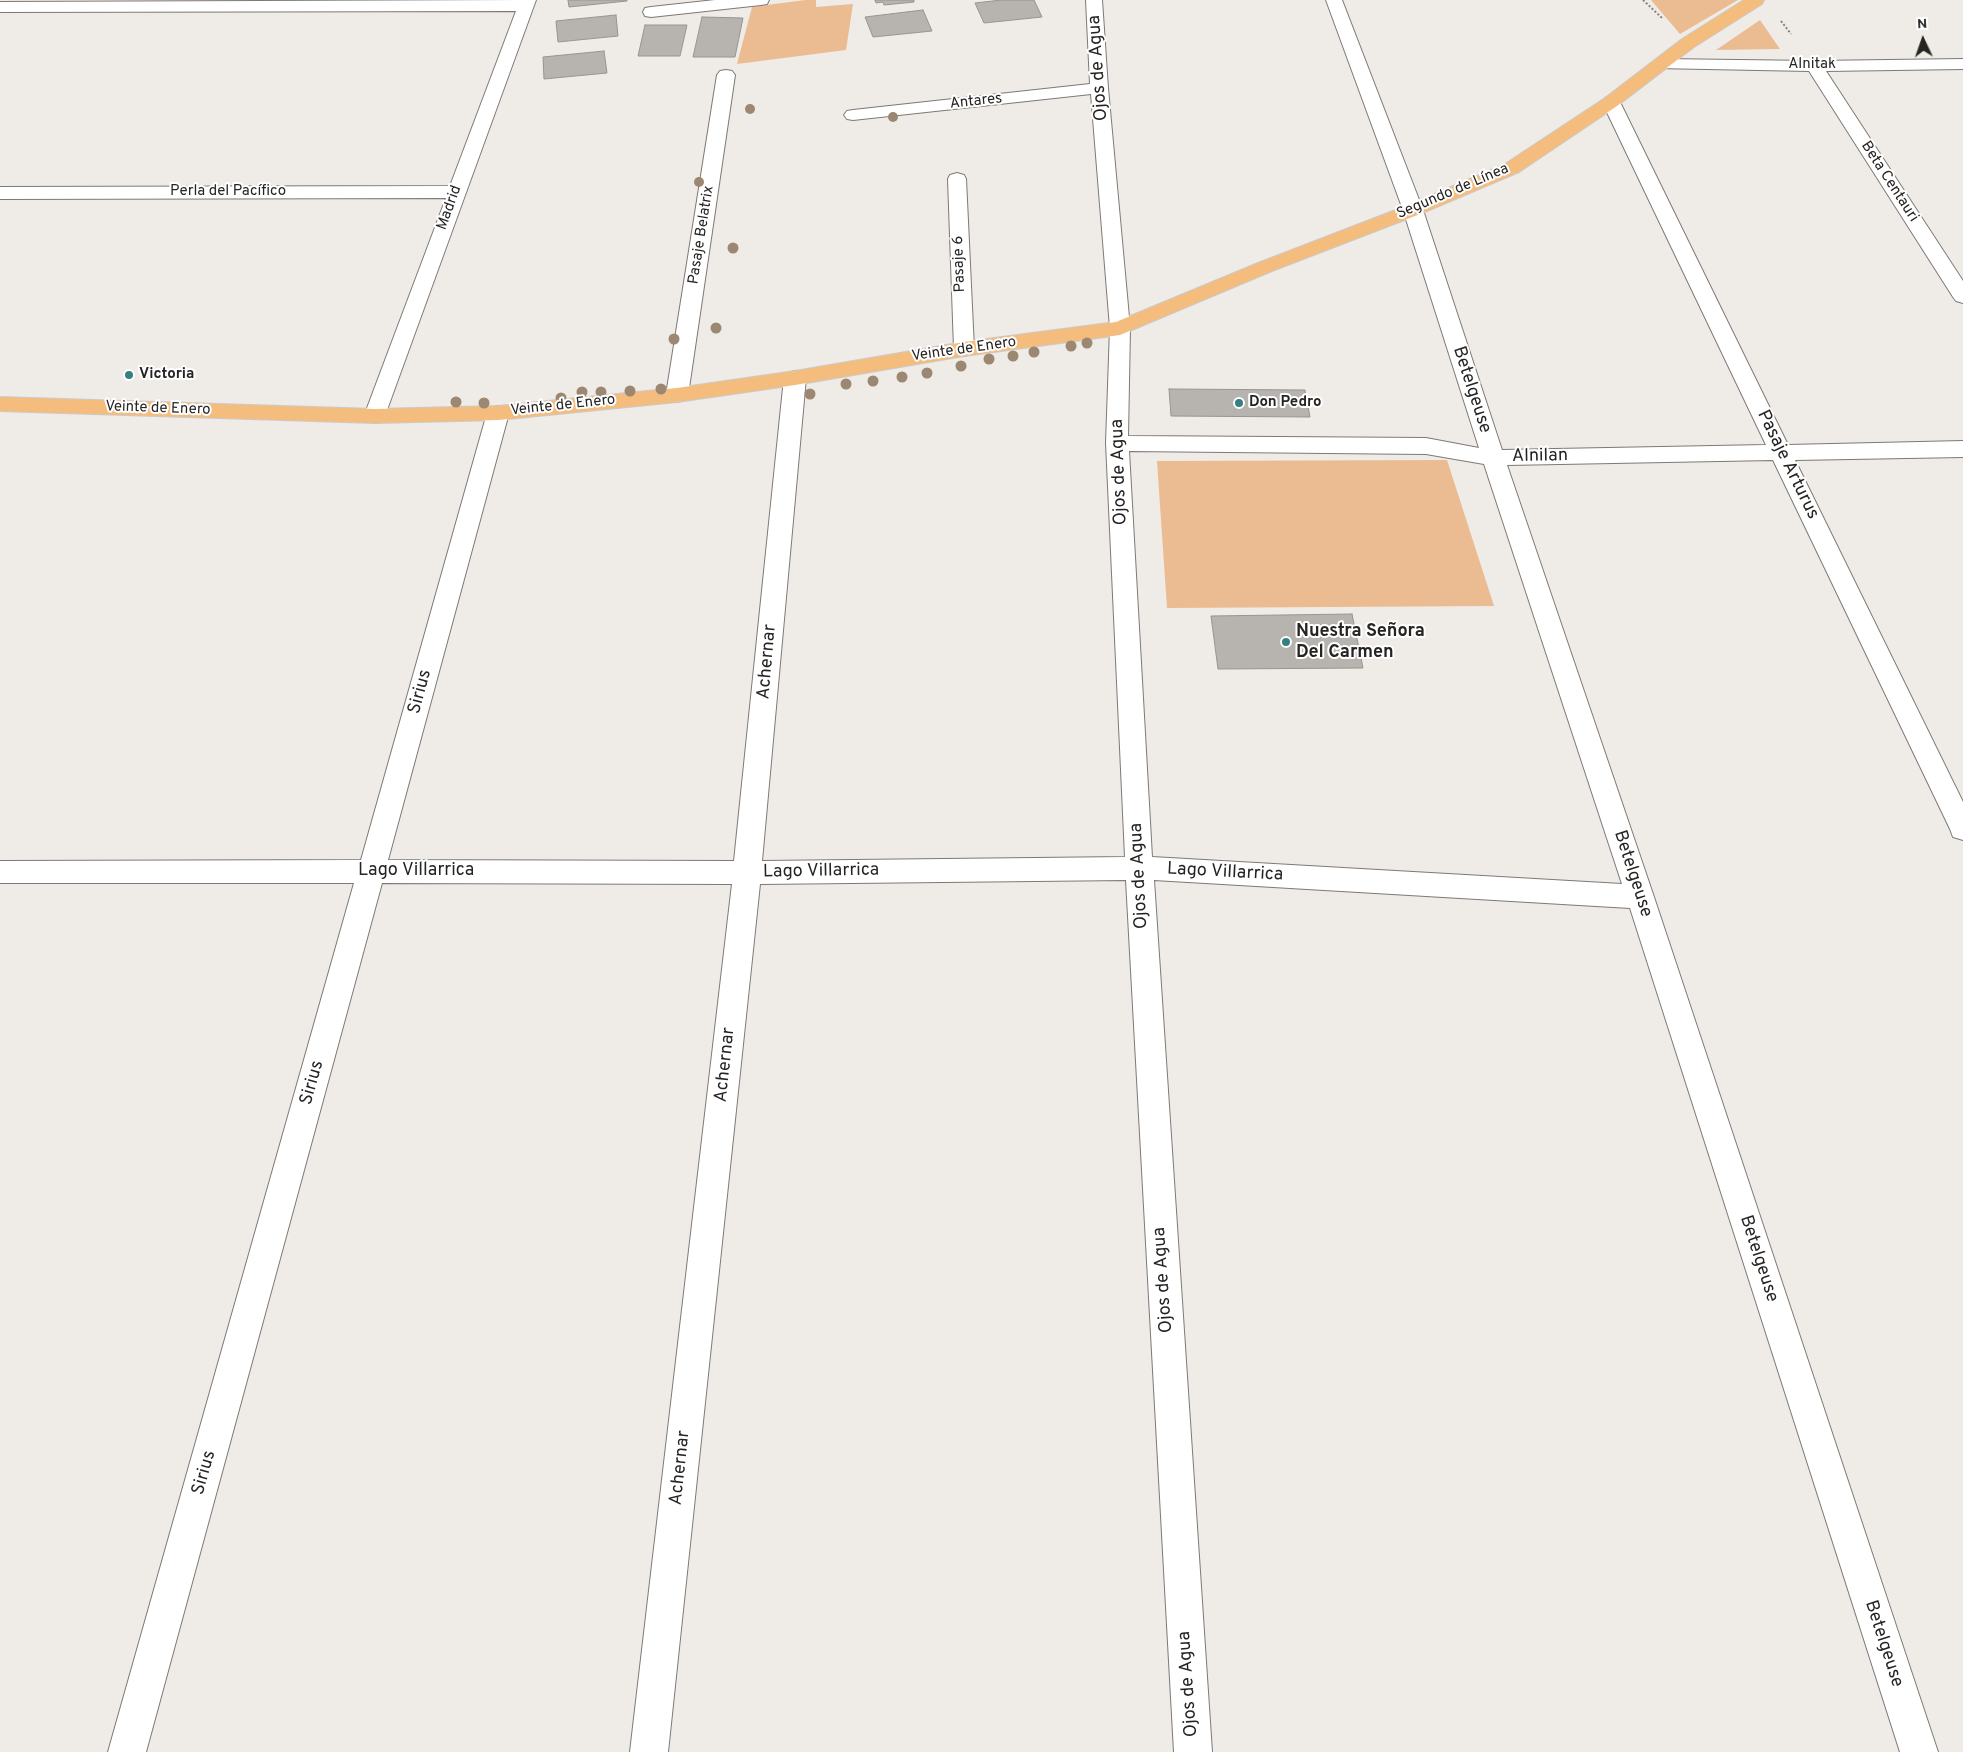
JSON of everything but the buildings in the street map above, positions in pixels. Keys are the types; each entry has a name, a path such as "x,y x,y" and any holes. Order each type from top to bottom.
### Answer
{"main road":[{"name":"Segundo de Línea","path":"1120,328 1265,267 1413,210 1512,168 1611,102 1688,43 1756,0"},
{"name":"Veinte de Enero","path":"0,404 374,416 498,413 677,395 795,378 964,349 1120,328"}],"street":[{"path":"651,12 761,0"},
{"name":"Ojos de Agua","path":"1094,0 1099,88 1120,328 1118,443 1139,868 1193,1752"},
{"name":"Betelgeuse","path":"1334,0 1413,210 1919,1752"},
{"path":"0,7 527,3"},
{"name":"Madrid","path":"374,416 527,3"},
{"name":"Alnitak","path":"1661,64 1814,66 1963,64"},
{"name":"Beta Centauri","path":"1814,66 1963,297"},
{"name":"Pasaje Belatrix","path":"677,395 726,75"},
{"name":"Antares","path":"853,115 1099,88"},
{"name":"Pasaje Arturus","path":"1611,102 1963,829"},
{"name":"Pasaje 6","path":"957,179 964,349"},
{"name":"Perla del Pacífico","path":"0,193 456,192"},
{"name":"Achernar","path":"649,1752 748,873 795,378"},
{"name":"Sirius","path":"127,1752 498,413"},
{"name":"Alnilan","path":"1118,443 1426,446 1493,458 1963,449"},
{"name":"Lago Villarrica","path":"0,872 748,873 1139,868 1640,897"}],"shaded area":[{"path":"816,0 816,7 853,4 846,50 737,64 752,7"},
{"path":"1651,0 1738,0 1680,34"},
{"path":"1760,20 1780,49 1716,50"},
{"path":"1447,460 1494,606 1167,608 1157,461"}],"place":[{"name":"Victoria","path":"129,375"},
{"name":"Don Pedro","path":"1239,403"},
{"name":"Nuestra Señora Del Carmen","path":"1286,642"}]}
